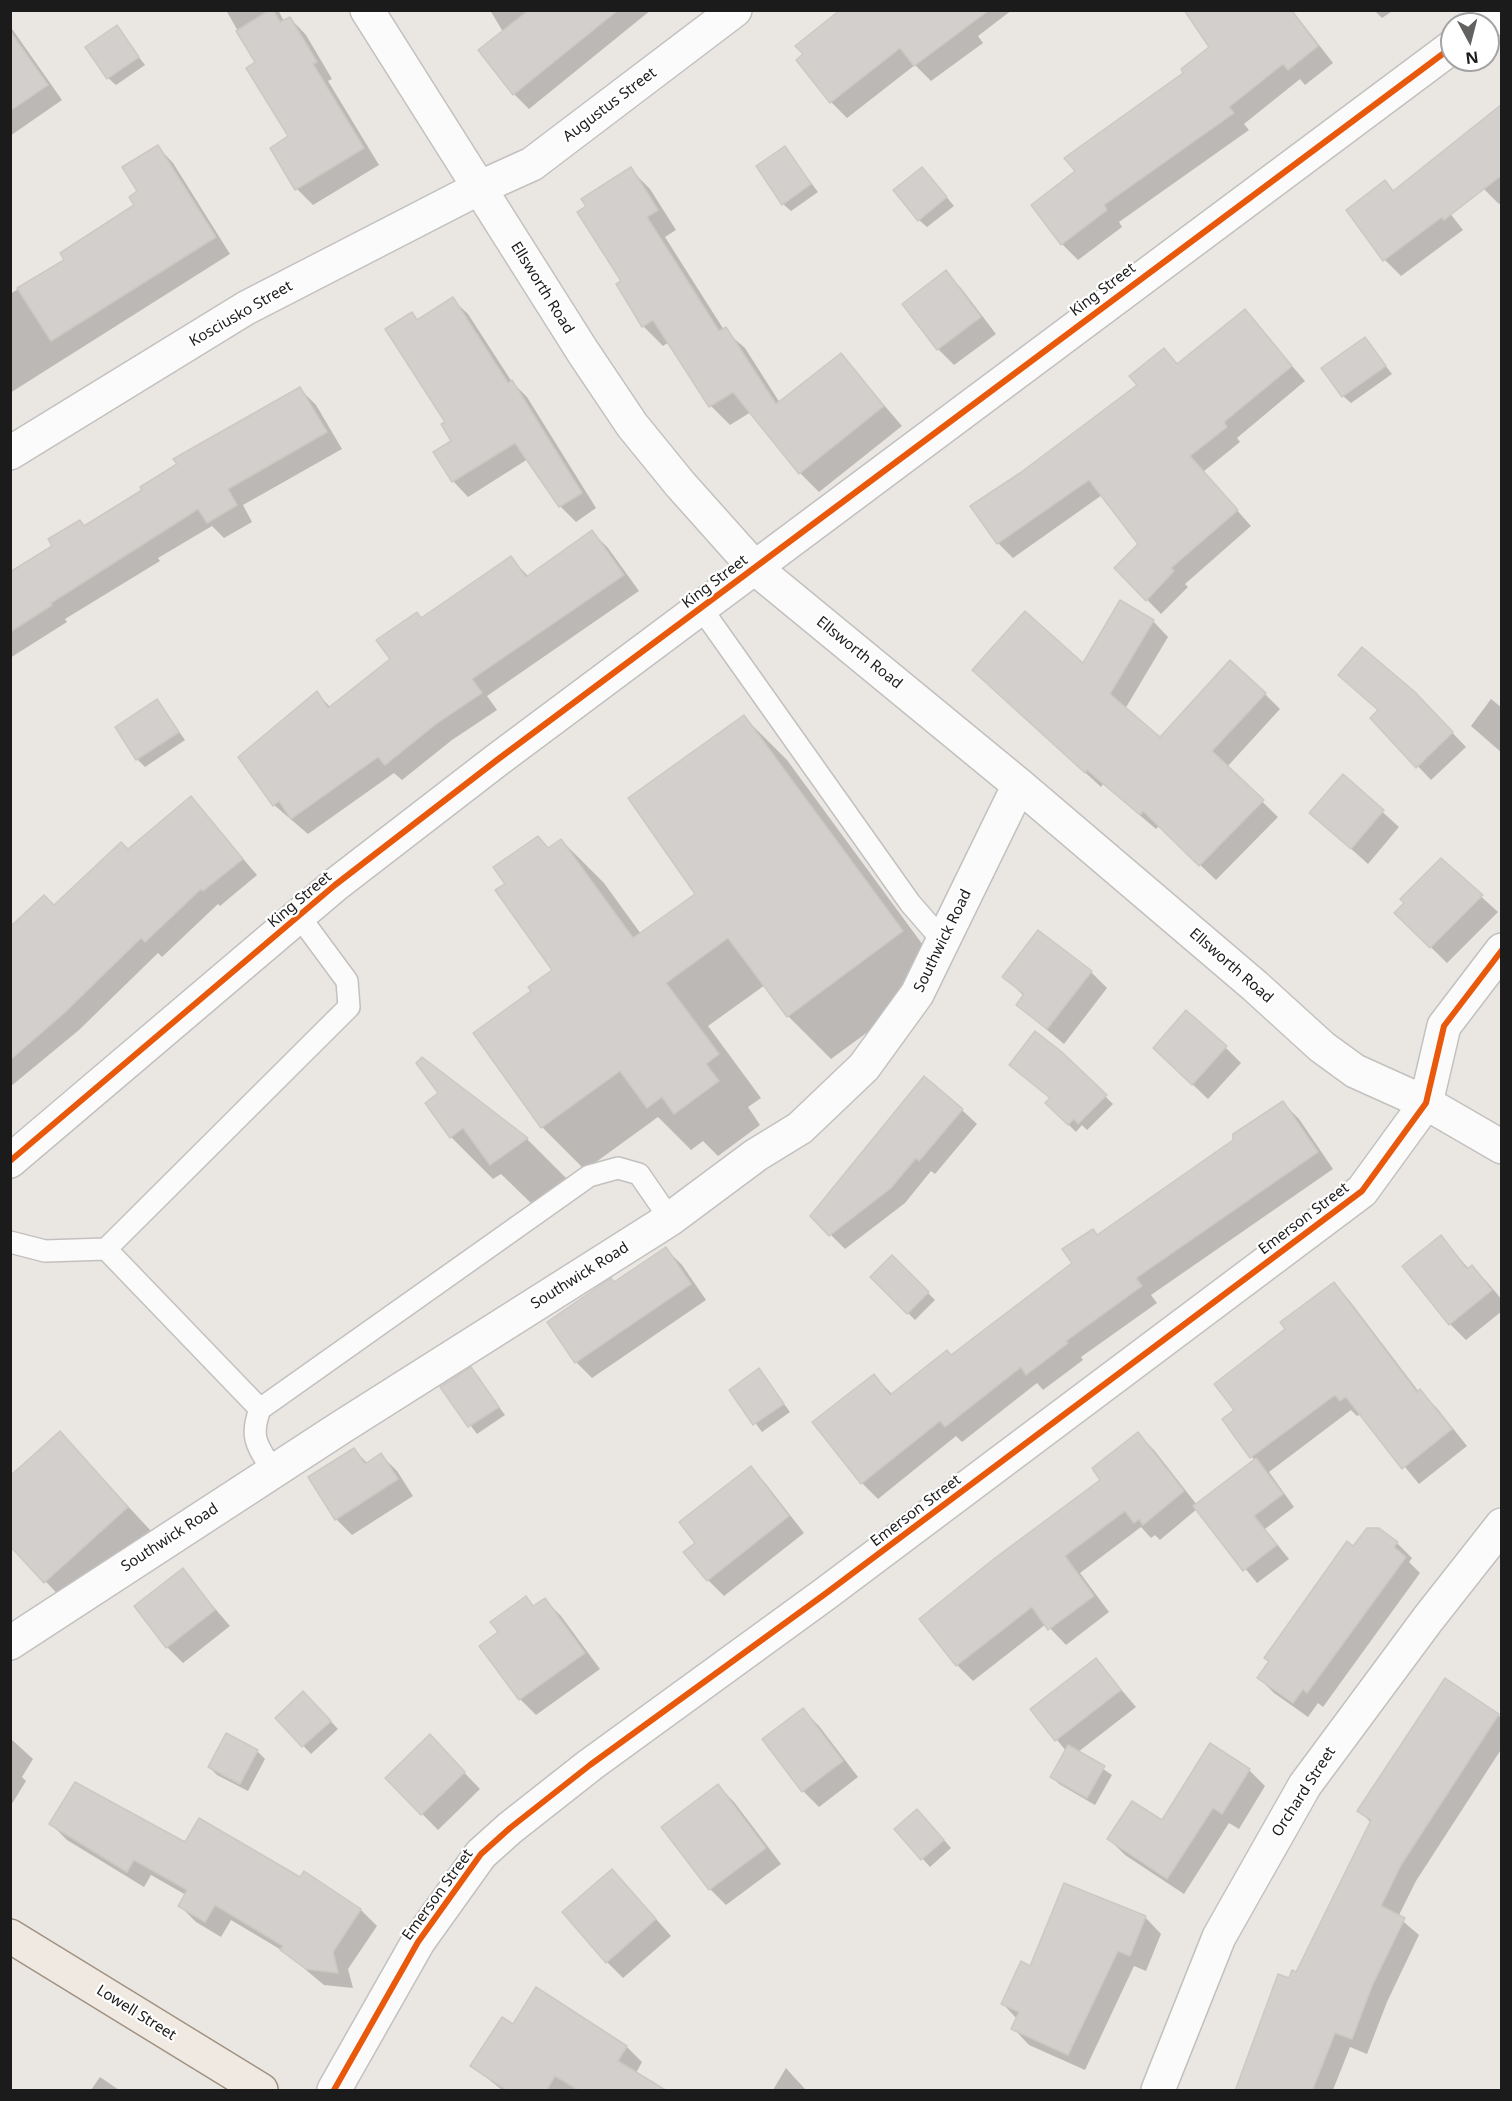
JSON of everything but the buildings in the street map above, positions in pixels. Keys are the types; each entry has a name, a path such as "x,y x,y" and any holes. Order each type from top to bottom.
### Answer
{"main road":[{"name":"Lowell Street","path":"10,1936 261,2091"}],"street":[{"name":"Ellsworth Road","path":"367,10 478,188 633,425 680,484 755,568 1019,785 1256,986 1322,1047 1355,1071 1426,1103 1502,1147"},
{"name":"Augustus Street","path":"478,188 532,164 735,10"},
{"name":"King Street","path":"10,1161 299,916 488,767 1440,56"},
{"name":"Kosciusko Street","path":"10,453 246,308 478,188"},
{"name":"Southwick Road","path":"10,1643 273,1471 670,1220 756,1155 800,1128 864,1067 917,994 1019,785"},
{"name":"Emerson Street","path":"334,2091 418,1942 456,1886 496,1841 590,1765 825,1594 1362,1191 1426,1103 1444,1026 1502,950"},
{"name":"Orchard Street","path":"1158,2091 1219,1936 1305,1785 1414,1637 1502,1525"}],"lane":[{"path":"701,608 910,903 943,941"},
{"path":"10,1242 45,1251 106,1249 349,1007 347,981 299,916"},
{"path":"273,1471 254,1440 254,1426 260,1409 589,1176 618,1168 639,1174 670,1220"},
{"path":"106,1249 260,1409"}],"cycle path":[{"path":"10,1161 335,885 497,760 1440,56"},
{"path":"334,2090 418,1942 481,1854 510,1828 590,1765 825,1594 1362,1191 1426,1103 1444,1026 1502,950"}]}
